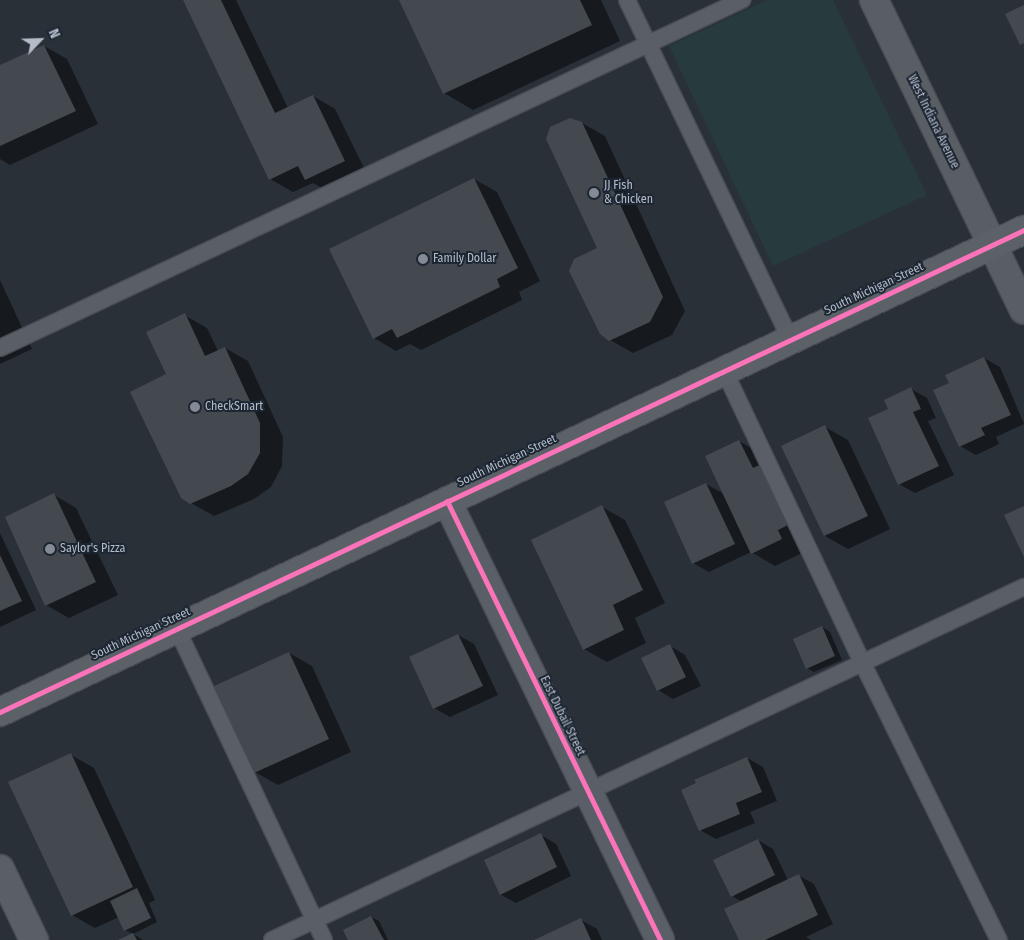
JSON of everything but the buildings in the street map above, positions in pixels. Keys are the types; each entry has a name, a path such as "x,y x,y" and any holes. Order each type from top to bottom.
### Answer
{"main road":[{"name":"South Michigan Street","path":"0,712 1024,230"}],"street":[{"name":"West Indiana Avenue","path":"874,0 1024,310"},
{"name":"East Dubail Street","path":"447,501 660,940"},
{"path":"0,869 34,940"}],"lane":[{"path":"627,0 790,339"},
{"path":"0,348 742,0"},
{"path":"724,370 862,662 999,940"},
{"path":"272,940 588,793 862,662 1024,588"},
{"path":"177,629 324,940"}],"green space":[{"path":"767,0 833,0 927,195 773,266 669,46"}],"cycle path":[{"path":"0,712 1024,230"},
{"path":"447,501 660,940"}],"place":[{"name":"JJ Fish & Chicken","path":"594,193"},
{"name":"Family Dollar","path":"423,259"},
{"name":"CheckSmart","path":"195,407"},
{"name":"Saylor's Pizza","path":"50,549"}]}
